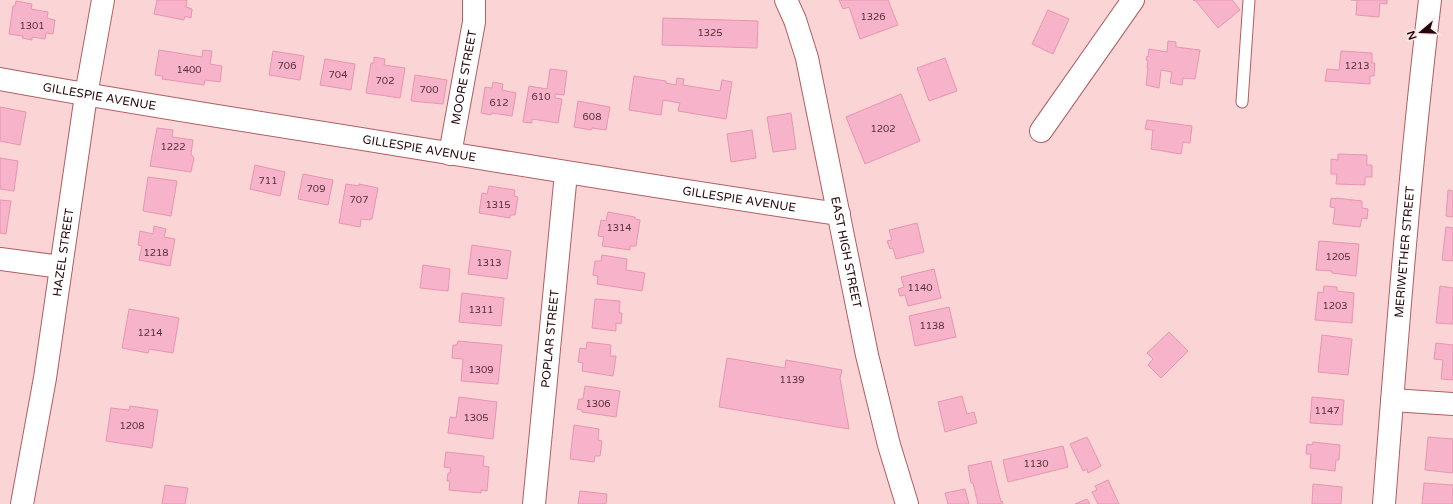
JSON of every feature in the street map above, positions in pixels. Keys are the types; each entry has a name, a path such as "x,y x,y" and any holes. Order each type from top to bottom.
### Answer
{"street":[{"name":"HAZEL STREET","path":"22,504 44,378 86,95 104,0"},
{"name":"MOORE STREET","path":"450,154 474,22 474,0"},
{"name":"EAST HIGH STREET","path":"786,0 795,20 807,58 867,355 889,445 906,504"},
{"path":"1041,131 1133,0"},
{"name":"MERIWETHER STREET","path":"1384,504 1420,84 1430,0"},
{"name":"GILLESPIE AVENUE","path":"0,79 86,95 450,154 713,196 839,214"},
{"name":"POPLAR STREET","path":"534,504 566,172"},
{"path":"0,259 61,268"},
{"path":"1392,400 1453,404"}],"lane":[{"path":"1242,102 1249,0"}],"building":[{"path":"157,0 187,0 186,7 192,9 191,18 185,16 184,20 154,14"},
{"path":"839,0 888,0 898,25 860,39 849,7 843,9"},
{"path":"1195,0 1232,0 1240,10 1218,28"},
{"path":"1357,0 1387,0 1387,4 1380,3 1379,17 1356,15"},
{"path":"16,1 32,4 31,9 48,12 47,18 55,20 53,34 46,33 45,39 32,37 32,40 22,38 23,36 9,34 13,6 15,6"},
{"path":"1048,10 1069,19 1053,54 1032,44"},
{"path":"663,18 758,21 757,48 662,45"},
{"path":"1168,41 1176,42 1176,47 1200,50 1195,79 1183,78 1182,85 1170,83 1172,72 1161,70 1159,88 1146,85 1148,61 1146,60 1149,49 1167,52"},
{"path":"159,50 202,57 203,50 212,51 210,64 222,66 220,82 205,80 204,85 162,79 163,76 155,75"},
{"path":"273,51 304,56 300,80 269,75"},
{"path":"1341,51 1372,53 1372,63 1375,63 1374,76 1370,76 1370,84 1325,81 1327,69 1339,70"},
{"path":"374,57 385,59 384,65 405,68 400,98 366,93 371,63 374,63"},
{"path":"945,58 957,91 929,101 917,68"},
{"path":"325,59 355,64 351,90 320,85"},
{"path":"550,69 567,71 564,95 555,94 555,98 562,99 558,123 532,119 532,123 523,122 529,86 547,89"},
{"path":"415,75 447,80 443,104 411,101"},
{"path":"634,76 666,81 666,83 676,85 677,78 684,79 683,85 720,91 722,80 732,82 726,119 678,111 680,103 663,100 661,115 629,110"},
{"path":"493,82 503,84 502,90 516,93 512,116 481,113 485,87 492,88"},
{"path":"901,94 920,141 865,164 846,117"},
{"path":"578,101 610,107 606,130 592,128 591,130 574,127"},
{"path":"0,107 26,112 20,145 0,141"},
{"path":"791,113 796,149 773,152 767,117"},
{"path":"1147,120 1192,126 1190,143 1183,142 1181,154 1151,149 1153,130 1145,129"},
{"path":"157,128 173,130 172,137 193,140 191,154 194,158 191,172 150,166"},
{"path":"752,130 756,158 731,162 727,134"},
{"path":"1338,154 1367,155 1367,165 1372,165 1372,177 1365,177 1365,185 1336,184 1337,174 1331,174 1331,159 1338,160"},
{"path":"0,158 18,161 14,191 0,189"},
{"path":"255,165 285,172 280,196 250,189"},
{"path":"303,174 333,180 328,205 298,199"},
{"path":"148,177 177,181 171,216 143,211"},
{"path":"346,184 359,186 359,184 378,188 372,219 361,219 360,227 339,223"},
{"path":"489,186 515,190 514,196 518,197 515,215 510,215 510,218 479,213 482,193 487,194"},
{"path":"1448,190 1453,191 1453,217 1446,216"},
{"path":"1331,198 1362,201 1362,208 1368,209 1367,219 1362,218 1360,227 1333,224 1335,208 1330,207"},
{"path":"0,200 11,201 6,234 0,233"},
{"path":"608,212 635,217 635,219 640,220 636,246 630,246 630,250 602,246 604,237 598,236 601,220 606,221"},
{"path":"917,223 924,252 896,259 893,248 890,249 887,241 892,240 889,230"},
{"path":"154,226 166,229 164,237 175,239 170,266 139,260 142,246 138,245 140,231 153,234"},
{"path":"1446,227 1453,228 1453,261 1442,260"},
{"path":"1319,241 1359,244 1356,276 1332,273 1332,271 1316,270"},
{"path":"472,245 511,251 507,279 468,274"},
{"path":"602,255 627,259 626,270 645,273 642,291 597,284 598,276 593,275 595,261 601,261"},
{"path":"423,265 450,269 448,291 420,288"},
{"path":"934,269 941,298 908,306 905,295 900,296 898,289 904,287 901,277"},
{"path":"1324,286 1337,287 1337,291 1354,293 1352,323 1315,320 1318,292 1323,293"},
{"path":"1440,286 1453,288 1453,324 1436,323"},
{"path":"462,293 504,298 501,326 459,322"},
{"path":"595,299 620,301 619,313 622,313 621,324 616,323 616,331 592,328"},
{"path":"949,307 956,337 915,346 909,316"},
{"path":"129,309 179,318 173,353 149,349 148,353 122,348"},
{"path":"1169,332 1188,351 1161,378 1148,365 1153,359 1147,353"},
{"path":"1322,335 1352,339 1348,375 1318,372"},
{"path":"458,341 502,345 498,384 461,381 463,359 452,358 453,345 457,345"},
{"path":"587,342 611,345 610,356 616,356 613,376 582,371 583,363 578,362 580,348 586,349"},
{"path":"1436,343 1453,345 1453,380 1441,379 1443,360 1434,359"},
{"path":"727,358 785,368 786,360 842,370 840,378 849,429 719,407"},
{"path":"585,386 620,391 616,417 582,412 582,410 577,409 579,399 583,399"},
{"path":"962,396 967,414 974,412 977,423 945,432 938,402"},
{"path":"459,397 497,402 493,439 448,433 450,417 456,418"},
{"path":"1312,397 1344,400 1342,425 1310,423"},
{"path":"130,406 158,410 152,448 106,441 111,408 129,410"},
{"path":"574,425 599,429 598,440 602,441 600,456 595,456 594,462 570,459"},
{"path":"1087,437 1101,466 1088,473 1087,469 1083,471 1070,444"},
{"path":"1428,437 1453,439 1453,473 1425,470"},
{"path":"1313,442 1340,445 1339,460 1336,460 1335,471 1310,468 1311,454 1306,454 1307,444 1312,445"},
{"path":"1063,446 1068,467 1008,482 1003,460"},
{"path":"446,452 484,456 483,466 489,467 487,491 481,490 481,493 449,490 450,481 447,481 448,473 450,473 451,468 444,467"},
{"path":"991,461 1001,502 1002,501 1003,504 978,504 973,483 971,483 968,466"},
{"path":"1108,480 1119,504 1098,504 1092,492 1097,490 1095,486"},
{"path":"1424,483 1453,485 1453,504 1422,504"},
{"path":"1313,484 1342,487 1341,504 1312,504"},
{"path":"165,485 188,488 185,504 162,504"},
{"path":"965,489 969,504 948,504 945,493"},
{"path":"580,491 607,494 606,504 578,504"},
{"path":"1087,499 1090,504 1075,504"}]}
